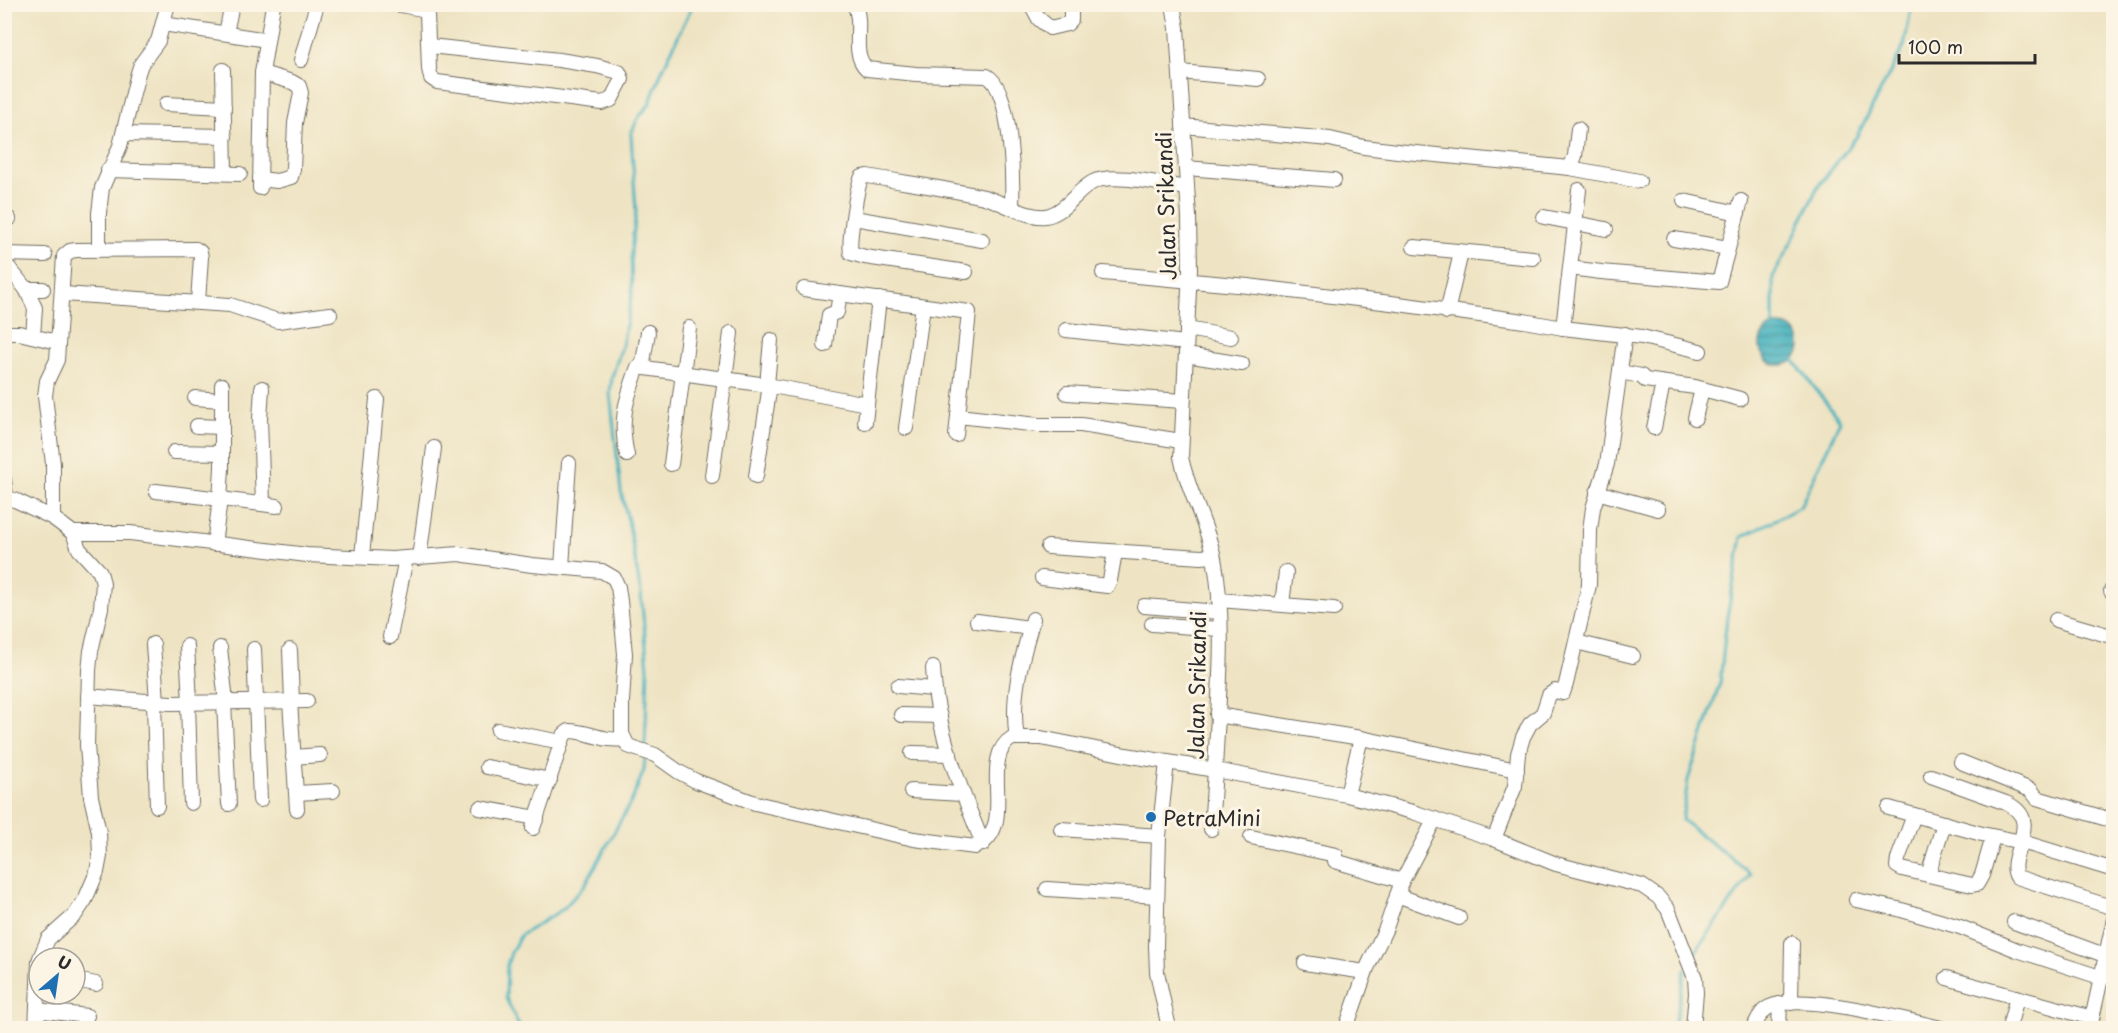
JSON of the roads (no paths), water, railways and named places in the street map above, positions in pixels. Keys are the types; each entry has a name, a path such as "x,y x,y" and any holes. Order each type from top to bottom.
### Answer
{"street":[{"path":"99,249 102,188 123,134 141,64 159,41 168,4"},
{"path":"225,33 232,4"},
{"path":"301,60 317,4"},
{"path":"395,4 426,10 430,46 429,69 431,78 437,82 602,103 611,100 622,80 619,72 597,66 430,46"},
{"path":"854,4 859,16 858,54 867,69 916,74 987,76 996,83 1011,142 1012,206"},
{"path":"1031,4 1039,19 1050,28 1067,24 1071,20 1071,4"},
{"name":"Jalan Srikandi","path":"1173,4 1186,168 1189,281 1181,441 1183,465 1213,556 1219,606 1215,770 1347,795 1435,819 1494,839 1556,864 1642,886 1658,897 1668,909 1695,978 1696,993 1692,1029"},
{"path":"262,73 292,82 299,86 301,93 295,123 291,177 260,184 262,73 273,5"},
{"path":"163,24 267,40"},
{"path":"223,70 225,173"},
{"path":"1180,72 1258,79"},
{"path":"166,104 224,107"},
{"path":"1183,126 1330,139 1364,147 1570,168 1639,181"},
{"path":"1570,168 1575,156 1578,129"},
{"path":"123,134 225,136"},
{"path":"1186,168 1334,180"},
{"path":"108,170 240,174"},
{"path":"966,272 851,253 849,244 859,182 862,177 867,176 983,197 1012,206 1023,213 1047,216 1066,205 1093,182 1110,178 1187,188"},
{"path":"1563,328 1579,190"},
{"path":"1570,268 1719,282 1739,207 1684,201"},
{"path":"1544,217 1606,229"},
{"path":"854,218 982,240"},
{"path":"1674,239 1728,248"},
{"path":"1414,248 1533,258"},
{"path":"53,518 53,464 45,396 47,381 55,366 63,294 63,260 66,253 99,249 199,250 201,257 198,302"},
{"path":"1447,312 1461,253"},
{"path":"33,336 35,308 26,289 4,260 5,254 45,255"},
{"path":"1103,273 1338,296 1633,336 1700,351"},
{"path":"26,289 43,289"},
{"path":"804,289 969,312 956,435"},
{"path":"63,294 239,306 278,321 330,314"},
{"path":"825,345 829,315 837,312 840,294"},
{"path":"865,422 879,300"},
{"path":"906,428 923,306"},
{"path":"671,464 689,328"},
{"path":"1066,330 1186,343 1231,337"},
{"path":"642,368 648,332"},
{"path":"4,333 33,336 57,342"},
{"path":"712,476 731,333"},
{"path":"1494,839 1512,794 1520,746 1530,724 1543,713 1549,695 1555,692 1563,693 1590,577 1590,530 1593,508 1607,464 1620,372 1633,336"},
{"path":"756,476 768,385 771,340"},
{"path":"1186,343 1242,364"},
{"path":"627,455 622,433 626,399 638,367 768,385 867,404"},
{"path":"1620,372 1641,376 1645,380 1702,389 1740,399"},
{"path":"1654,428 1664,383"},
{"path":"214,544 220,500 222,385"},
{"path":"156,492 270,505 260,419 262,388"},
{"path":"1695,418 1702,389"},
{"path":"1067,393 1183,401"},
{"path":"195,398 221,400"},
{"path":"362,557 378,399"},
{"path":"958,416 1038,425 1081,425 1181,441"},
{"path":"197,426 221,427"},
{"path":"390,637 412,558 434,448"},
{"path":"174,452 222,453"},
{"path":"562,567 569,464"},
{"path":"4,480 5,498 53,518 73,533 79,549 100,572 103,583 101,608 91,651 88,696 88,770 100,840 99,864 85,900 75,915 48,939 46,946"},
{"path":"1597,492 1658,509"},
{"path":"73,533 130,533 289,554 412,558 459,554 532,565 602,571 614,578 618,586 626,654 622,701 628,744"},
{"path":"1048,547 1213,556"},
{"path":"1041,578 1107,586 1115,552"},
{"path":"1282,604 1286,572"},
{"path":"1144,606 1282,604 1334,609"},
{"path":"2056,620 2114,638"},
{"path":"977,621 1032,624 1017,686 1015,714 1017,738"},
{"path":"1152,624 1219,629"},
{"path":"1576,642 1633,656"},
{"path":"153,644 157,806"},
{"path":"187,646 191,803"},
{"path":"220,648 225,702 229,804"},
{"path":"254,649 260,800"},
{"path":"290,650 297,809"},
{"path":"933,668 934,689 950,754 962,794 983,844"},
{"path":"898,686 934,689"},
{"path":"88,696 189,703 307,701"},
{"path":"901,715 940,716"},
{"path":"1217,715 1361,738 1517,770"},
{"path":"498,730 562,742"},
{"path":"480,808 535,823 562,742 568,731 575,731 628,744 655,755 696,781 755,802 914,839 967,848 983,844 992,834 997,816 1001,748 1009,740 1017,738 1041,738 1215,770 1211,829"},
{"path":"1347,795 1361,738"},
{"path":"912,753 950,754"},
{"path":"293,757 320,755"},
{"path":"1167,762 1159,836 1157,972 1169,1029"},
{"path":"1961,762 2031,790 2037,798 2114,821"},
{"path":"486,767 550,780"},
{"path":"1931,776 2017,809 2022,820 2023,834 2014,870 2017,877 2114,908"},
{"path":"296,793 333,791"},
{"path":"911,791 962,794"},
{"path":"1889,808 1993,837 2022,842 2114,870"},
{"path":"1914,815 1897,866 1928,875 1972,885 1977,884 1982,875 1993,837"},
{"path":"1346,1029 1365,972 1386,928 1402,881 1435,819"},
{"path":"1928,875 1944,823"},
{"path":"1061,829 1159,836"},
{"path":"1251,837 1336,855 1335,861 1402,881"},
{"path":"1047,889 1157,896"},
{"path":"1397,895 1459,918"},
{"path":"1856,900 1898,909 1960,927 2018,950 2103,978"},
{"path":"1947,978 2017,997 2091,1023 2103,978 2114,919"},
{"path":"2014,922 2107,956"},
{"path":"1779,1029 1785,1004 1792,943"},
{"path":"1305,963 1365,972"},
{"path":"87,982 96,984"},
{"path":"2009,1029 2017,997"},
{"path":"1753,1029 1763,1011 1785,1004 1842,1007 1941,1029"},
{"path":"36,1029 37,1006"},
{"path":"37,1010 87,1016"}],"water":[{"path":"1780,325 1788,326 1794,331 1799,337 1799,353 1794,359 1788,364 1780,365 1772,364 1766,359 1761,353 1760,345 1761,337 1766,331 1772,326"}],"waterway":[{"path":"645,747 648,669 641,594 621,491 610,393 632,294 631,252 636,212 631,134 638,118 649,105 693,4"},
{"path":"1775,330 1773,327 1773,277 1817,188 1857,136 1904,46 1912,4"},
{"path":"1691,958 1751,874 1682,820 1688,780 1720,683 1727,617 1742,537 1800,507 1840,421 1792,358"},
{"path":"520,1028 506,998 507,965 512,950 521,935 563,909 585,885 633,798 644,770 645,757"},
{"path":"1671,1028 1676,1017 1685,969"}],"place":[{"name":"PetraMini","path":"1151,817"}]}
